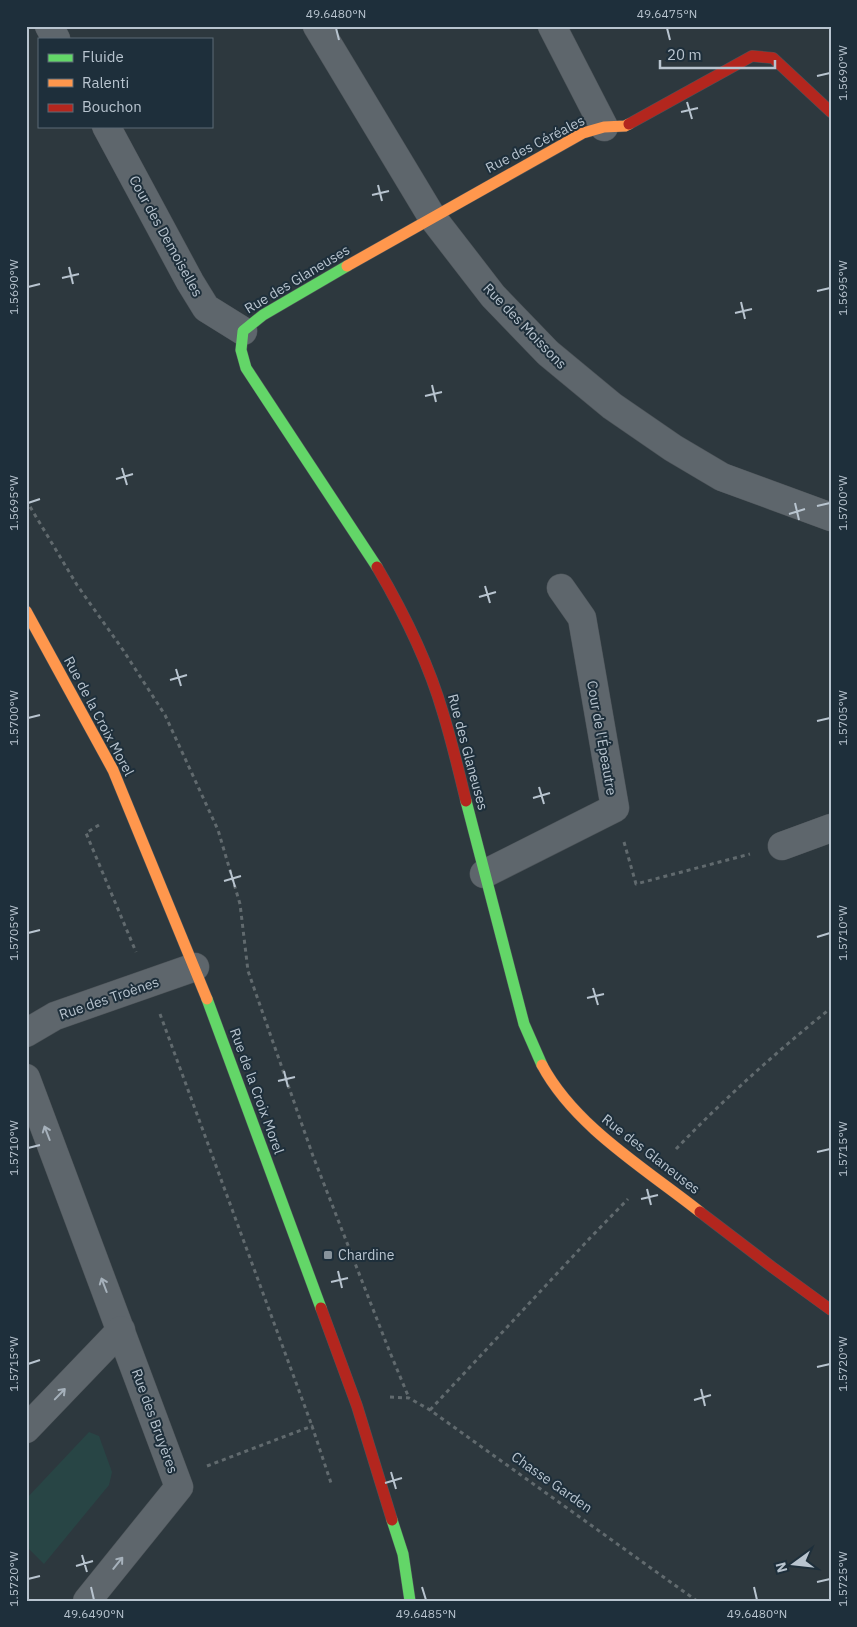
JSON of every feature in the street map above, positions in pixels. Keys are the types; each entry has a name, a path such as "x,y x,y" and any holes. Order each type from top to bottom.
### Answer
{"street":[{"path":"50,26 56,38"},
{"name":"Rue des Moissons","path":"317,26 432,216 493,296 548,353 612,406 673,448 722,477 831,518"},
{"path":"552,26 604,127"},
{"name":"Rue des Céréales","path":"432,216 583,133 604,127 625,126 752,56 773,58 831,112"},
{"name":"Cour des Demoiselles","path":"107,128 206,308 243,330"},
{"name":"Rue des Glaneuses","path":"432,216 263,315 243,330 241,350 246,368 360,540 399,604 427,666 443,712 524,1024 539,1062 554,1086 574,1110 604,1139 795,1285 831,1310"},
{"name":"Cour de l'Épeautre","path":"484,874 614,808 582,618 562,588"},
{"name":"Rue de la Croix Morel","path":"26,611 113,770 195,967 357,1406 403,1554 410,1601"},
{"path":"782,846 831,828"},
{"name":"Rue des Troènes","path":"26,1033 55,1016 195,967"},
{"name":"Rue des Bruyères","path":"26,1078 179,1487 87,1601"},
{"path":"26,1429 121,1330"}],"path":[{"path":"26,500 78,585 166,715 218,830 240,904 248,970 313,1156 409,1398"},
{"path":"128,804 86,833 149,984 312,1426 332,1486"},
{"path":"614,808 636,884 782,846"},
{"path":"670,1156 709,1115 831,1008"},
{"path":"430,1410 577,1251 630,1197"},
{"name":"Chasse Garden","path":"387,1397 409,1398 430,1410 697,1601"},
{"path":"176,1478 312,1426"}],"green space":[{"path":"89,1432 99,1436 112,1472 109,1485 44,1564 26,1546 26,1499"}],"traffic: fast":[{"path":"347,266 263,315 243,331 241,350 246,368 377,567"},
{"path":"466,801 524,1024 542,1065"},
{"path":"207,999 321,1308"},
{"path":"392,1520 403,1554 410,1601"}],"traffic: slow":[{"path":"347,266 583,133 604,127 625,126 629,124"},
{"path":"26,611 113,770 207,999"},
{"path":"542,1065 556,1087 592,1127 613,1146 700,1212"}],"traffic: jam":[{"path":"629,124 752,56 773,58 831,112"},
{"path":"377,567 397,602 423,656 437,694 466,801"},
{"path":"700,1212 831,1310"},
{"path":"321,1308 357,1406 392,1520"}],"place":[{"name":"Chardine","path":"328,1255"}]}
